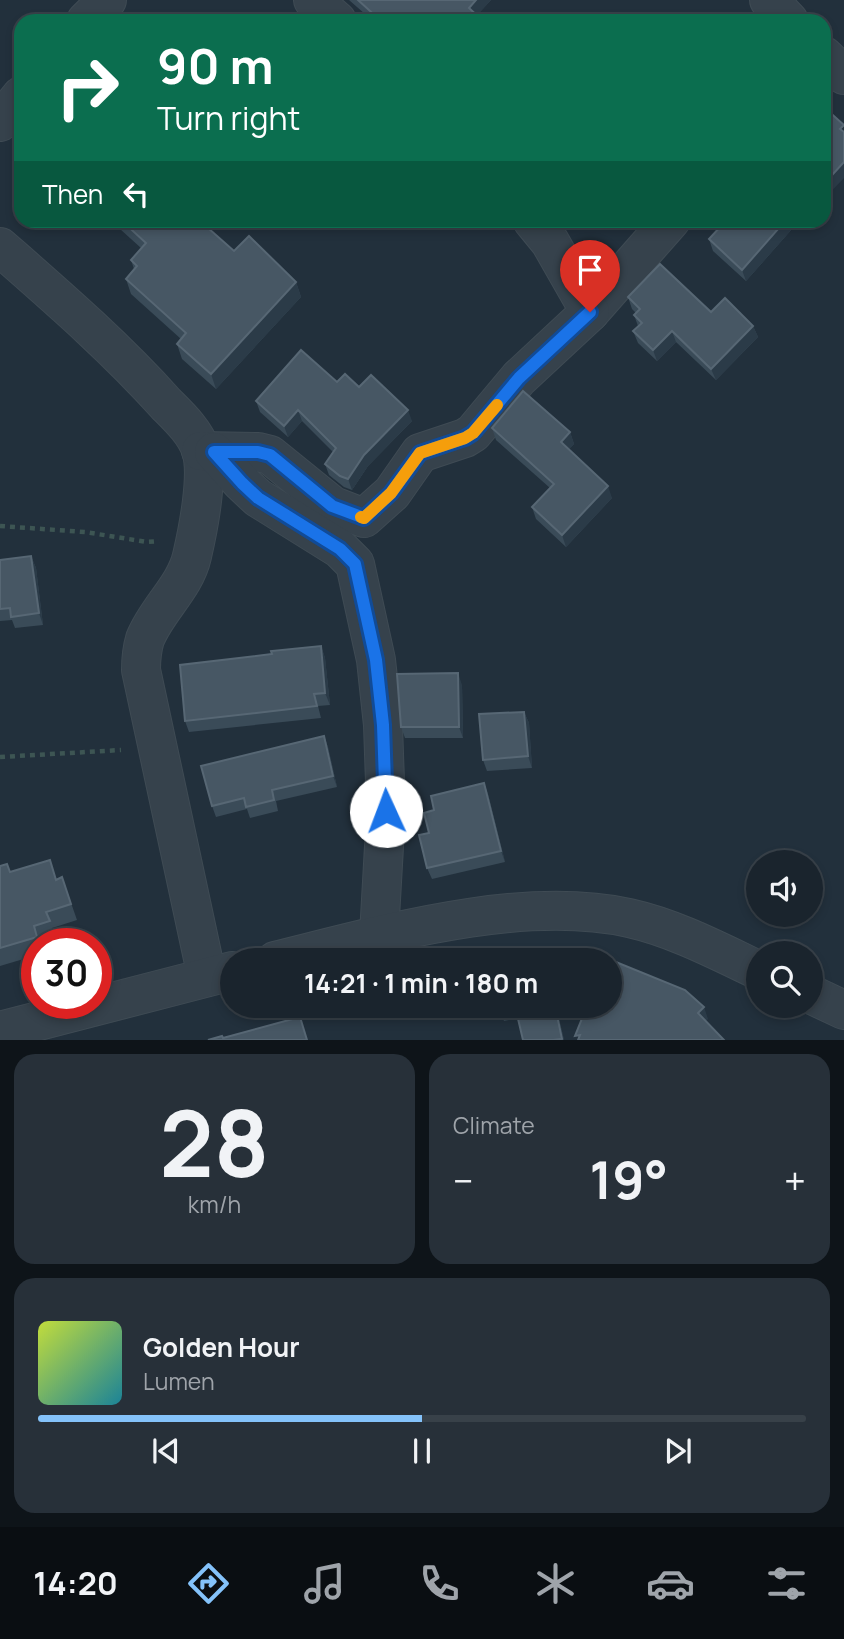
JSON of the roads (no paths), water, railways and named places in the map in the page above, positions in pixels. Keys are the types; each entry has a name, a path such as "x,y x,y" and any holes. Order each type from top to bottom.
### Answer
{"street":[{"path":"93,14 107,0"},
{"path":"313,0 329,14"},
{"path":"769,0 782,14"},
{"path":"0,122 14,105"},
{"path":"537,228 556,252 590,312"},
{"path":"208,451 258,452 270,455 332,506 364,518 391,493 420,453 473,433 519,378 590,312 664,228"},
{"path":"0,247 70,308 145,380 208,451 258,498 340,549 355,564 376,660 383,725 386,811 379,935"},
{"path":"0,1031 220,974 156,748 141,670 146,637 187,571 197,528 208,451"},
{"path":"327,948 379,935 500,913 586,912 629,918 684,935 746,964"},
{"path":"823,1000 844,1010"}]}
